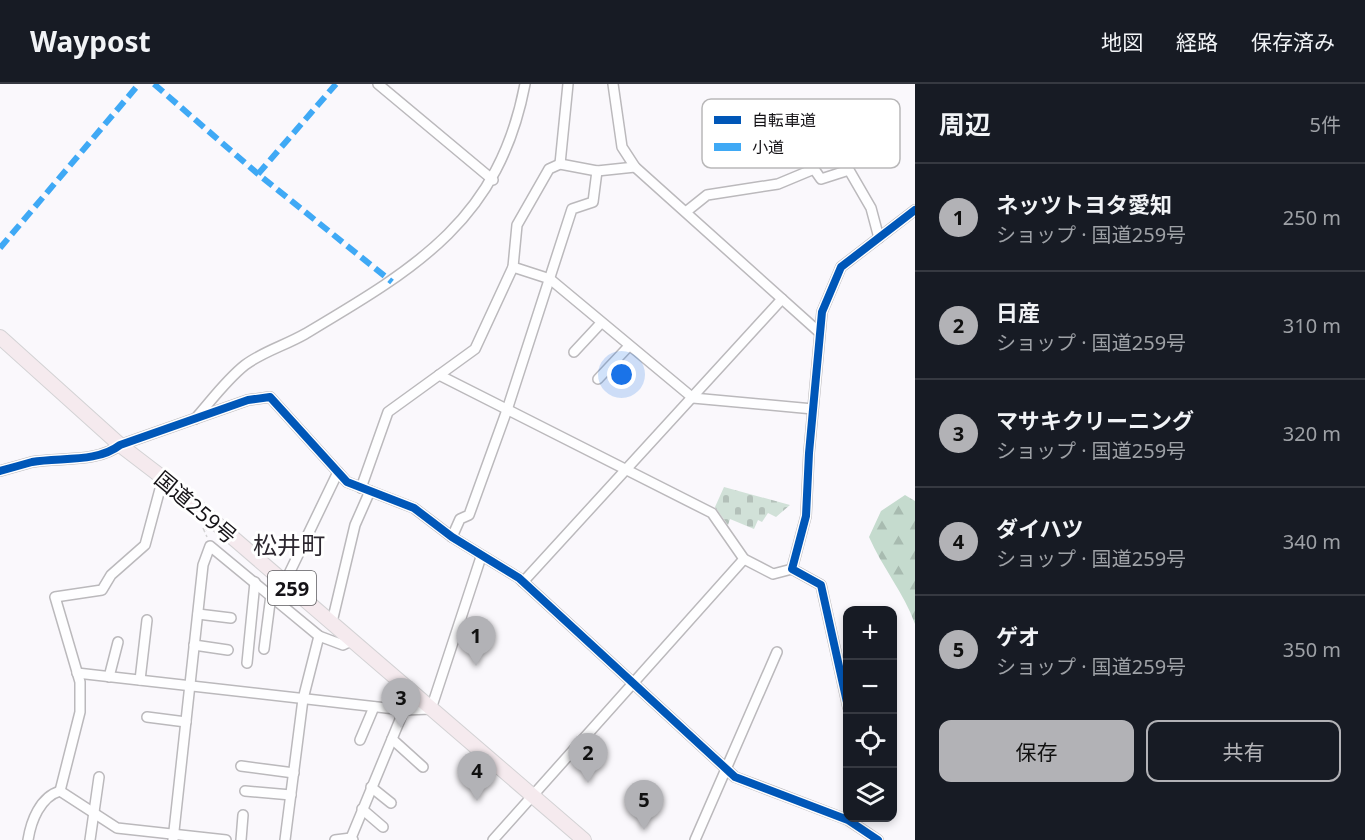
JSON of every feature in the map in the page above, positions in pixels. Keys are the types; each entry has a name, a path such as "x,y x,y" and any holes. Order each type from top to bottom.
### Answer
{"highway":[{"name":"国道259号","path":"0,337 120,445 167,481 584,840"}],"street":[{"path":"378,84 493,180"},
{"path":"193,420 245,365 297,338 392,282 459,222 493,180 511,140 525,84"},
{"path":"560,164 568,84"},
{"path":"613,84 622,147 635,167 687,211 820,333"},
{"path":"332,622 355,525 388,412 475,349 513,267 518,225 549,169 560,164 597,171 635,167"},
{"path":"687,211 707,195 778,184 814,169 821,179 849,170 871,208 879,238"},
{"path":"452,537 460,519 469,515 507,410 572,209 593,202 597,171"},
{"path":"792,569 806,516 822,312 841,267 915,210"},
{"path":"513,267 550,279 693,398 813,409"},
{"path":"523,582 782,299"},
{"path":"574,352 601,323"},
{"path":"598,379 629,346"},
{"path":"439,375 624,471 712,513 744,559 773,574 792,569 821,585 843,684"},
{"path":"0,471 33,462 85,457 113,450 120,445 248,400 270,396 347,483 414,508 481,557 523,582 735,777 843,817"},
{"path":"285,582 338,472"},
{"path":"60,791 80,712 77,673 55,597 102,590 111,575 143,549 160,489 167,481"},
{"path":"173,837 203,565 210,546 320,636 343,645 353,640"},
{"path":"77,673 404,710 431,708 481,557"},
{"path":"493,840 744,559"},
{"path":"247,663 255,582"},
{"path":"264,649 271,595"},
{"path":"198,614 231,618"},
{"path":"140,680 147,620"},
{"path":"285,840 303,699 320,636"},
{"path":"109,677 118,642"},
{"path":"194,645 228,650"},
{"path":"695,840 777,652"},
{"path":"360,740 374,707"},
{"path":"334,840 352,839 362,809 404,710"},
{"path":"147,717 186,722"},
{"path":"392,739 423,767"},
{"path":"241,766 294,773"},
{"path":"90,840 99,777"},
{"path":"371,787 391,803"},
{"path":"28,840 32,818 53,793 60,791 117,828 173,837 226,840"},
{"path":"245,791 291,795"},
{"path":"362,809 383,827"},
{"path":"241,840 243,815"},
{"path":"852,822 878,840"}],"path":[{"path":"206,530 218,516"}],"green space":[{"path":"724,487 790,505 776,517 768,513 762,522 758,520 754,529 730,519 728,525 715,507"},
{"path":"905,495 915,501 915,624 869,537 881,511"}],"marked path":[{"path":"0,248 139,84"},
{"path":"154,84 258,174 392,282"},
{"path":"258,174 336,84"}],"cycle path":[{"path":"843,684 821,585 792,569 806,516 809,453 822,312 841,267 915,210"},
{"path":"0,471 32,462 100,455 120,445 248,400 270,397 347,482 414,508 452,537 519,578 735,777 848,820 878,840"}],"place":[{"name":"ネッツトヨタ愛知","path":"476,666"},
{"name":"マサキクリーニング","path":"401,728"},
{"name":"日産","path":"588,783"},
{"name":"ダイハツ","path":"477,801"},
{"name":"ゲオ","path":"644,830"}],"district":[{"name":"松井町","path":"289,544"}]}
